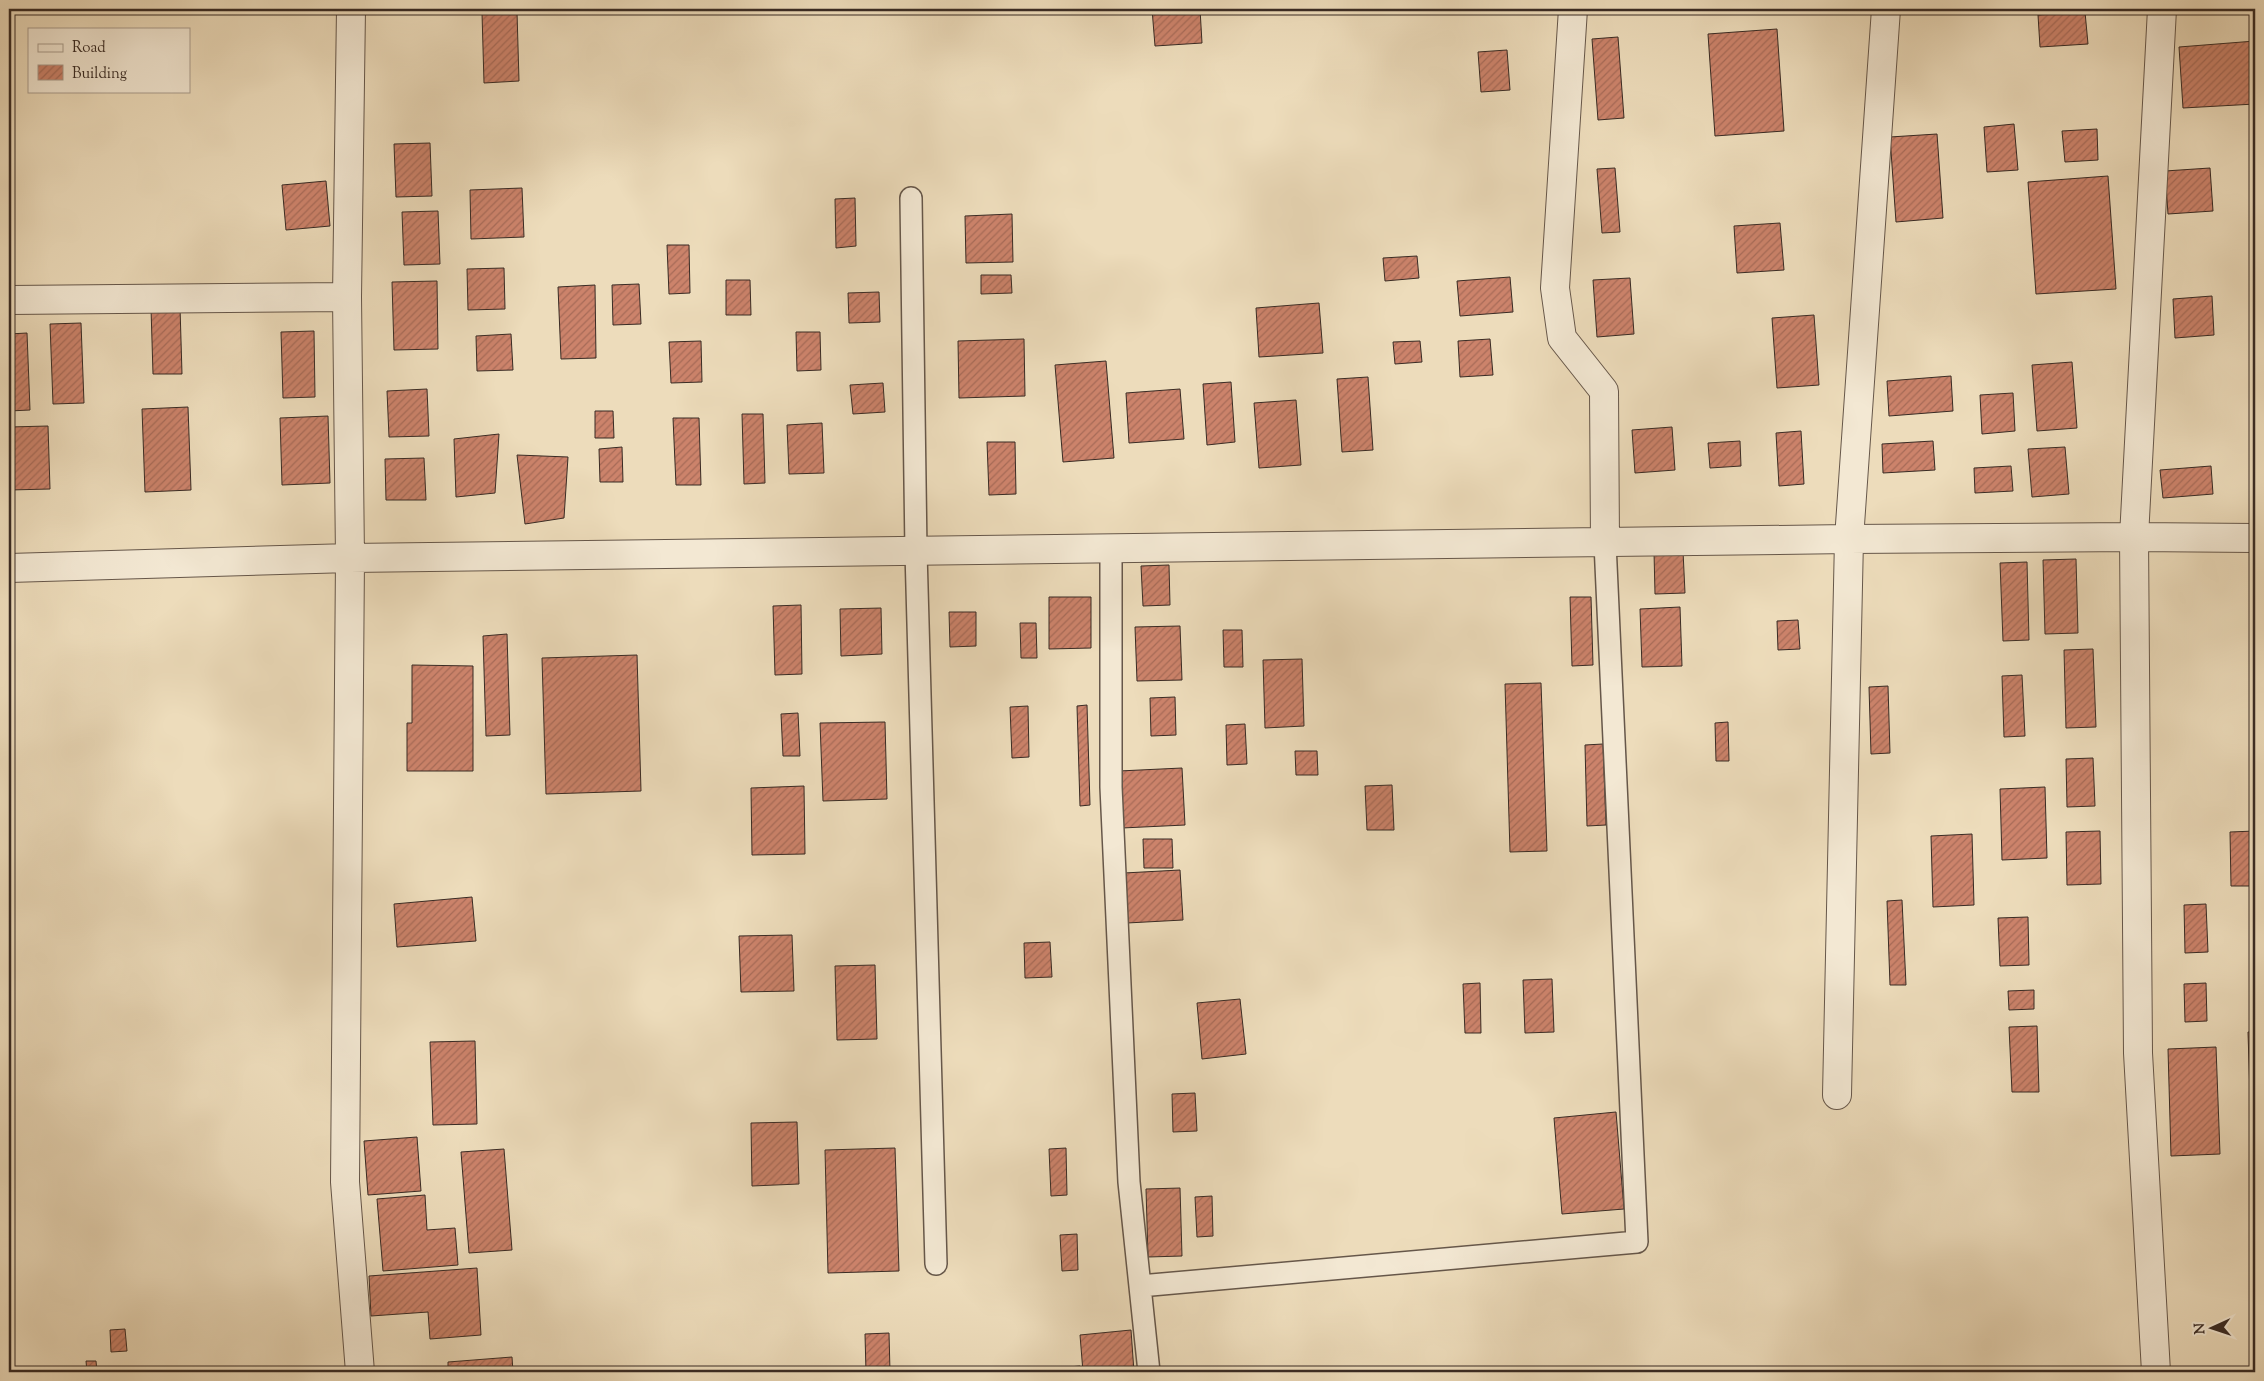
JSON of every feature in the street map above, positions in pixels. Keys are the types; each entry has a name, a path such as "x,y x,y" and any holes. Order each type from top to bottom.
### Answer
{"street":[{"path":"351,9 347,297 350,558 345,1182 360,1372"},
{"path":"1573,9 1555,288 1562,338 1604,391 1605,542"},
{"path":"1837,1095 1849,540 1886,9"},
{"path":"2156,1372 2138,1054 2134,537 2162,9"},
{"path":"9,300 347,297"},
{"path":"9,568 350,558 1111,550 1605,542 2134,537 2255,538"}],"lane":[{"path":"911,198 916,552 936,1264"},
{"path":"1140,1286 1636,1242 1605,542"},
{"path":"1111,550 1111,787 1129,1182 1149,1372"}],"building":[{"path":"1152,9 1200,9 1202,43 1155,46"},
{"path":"517,12 519,81 484,83 482,13"},
{"path":"2085,12 2088,44 2040,47 2038,15"},
{"path":"1777,29 1784,131 1715,136 1708,34"},
{"path":"1618,37 1624,118 1598,120 1592,39"},
{"path":"2255,41 2255,104 2183,108 2179,47"},
{"path":"1507,50 1510,90 1481,92 1478,52"},
{"path":"2014,124 2018,170 1987,172 1984,127"},
{"path":"2097,129 2098,160 2065,162 2062,131"},
{"path":"1937,134 1943,218 1896,222 1890,137"},
{"path":"430,143 432,196 396,197 394,144"},
{"path":"1615,168 1620,232 1602,233 1597,169"},
{"path":"2210,168 2213,211 2168,214 2165,171"},
{"path":"2108,176 2116,289 2036,294 2028,182"},
{"path":"326,181 330,226 286,230 282,185"},
{"path":"522,188 524,237 471,239 470,190"},
{"path":"855,198 856,246 836,248 835,199"},
{"path":"438,211 440,264 404,265 402,212"},
{"path":"1012,214 1013,262 966,263 965,216"},
{"path":"1780,223 1784,270 1737,273 1734,226"},
{"path":"667,245 689,245 690,293 669,294"},
{"path":"1417,256 1419,278 1385,281 1383,258"},
{"path":"504,268 505,309 468,310 467,269"},
{"path":"981,275 1011,275 1012,293 981,294"},
{"path":"1510,277 1513,312 1460,316 1457,281"},
{"path":"1630,278 1634,334 1597,337 1593,280"},
{"path":"726,280 750,280 751,315 726,315"},
{"path":"437,281 438,349 394,350 392,282"},
{"path":"639,284 641,324 613,325 612,285"},
{"path":"595,285 596,358 561,359 558,287"},
{"path":"879,292 880,322 849,323 848,293"},
{"path":"2212,296 2214,335 2175,338 2173,299"},
{"path":"1319,303 1323,353 1259,357 1256,308"},
{"path":"180,307 182,374 153,374 151,308"},
{"path":"1814,315 1819,385 1777,388 1772,318"},
{"path":"81,323 84,403 53,404 50,324"},
{"path":"314,331 315,397 283,398 281,332"},
{"path":"796,332 820,332 821,370 797,371"},
{"path":"27,333 30,410 9,411 9,334"},
{"path":"511,334 513,370 477,371 476,336"},
{"path":"1024,339 1025,396 959,398 958,341"},
{"path":"1490,339 1493,375 1460,377 1458,341"},
{"path":"701,341 702,382 671,383 669,342"},
{"path":"1420,341 1422,362 1395,364 1393,342"},
{"path":"1106,361 1114,458 1063,462 1055,365"},
{"path":"2072,362 2077,428 2037,431 2032,365"},
{"path":"1951,376 1953,411 1889,416 1887,381"},
{"path":"1368,377 1373,450 1342,452 1337,379"},
{"path":"1231,382 1235,442 1207,445 1203,384"},
{"path":"883,383 885,412 853,414 850,385"},
{"path":"427,389 429,436 389,437 387,391"},
{"path":"1180,389 1184,439 1129,443 1126,393"},
{"path":"2013,393 2015,431 1982,434 1980,395"},
{"path":"1296,400 1301,465 1259,468 1254,403"},
{"path":"188,407 191,490 145,492 142,409"},
{"path":"595,411 613,411 614,438 595,438"},
{"path":"742,414 763,414 765,483 744,484"},
{"path":"328,416 330,483 282,485 280,418"},
{"path":"673,418 699,418 701,485 676,485"},
{"path":"822,423 824,473 789,474 787,425"},
{"path":"48,426 50,489 9,490 9,427"},
{"path":"1672,427 1675,470 1635,473 1632,430"},
{"path":"1801,431 1804,484 1779,486 1776,433"},
{"path":"499,434 495,493 456,497 454,439"},
{"path":"1740,441 1741,466 1710,468 1708,443"},
{"path":"1933,441 1935,470 1883,473 1882,444"},
{"path":"987,442 1015,442 1016,494 989,495"},
{"path":"622,447 623,482 600,482 599,449"},
{"path":"2065,447 2069,494 2032,497 2028,449"},
{"path":"517,455 568,457 564,518 525,524"},
{"path":"424,458 426,500 386,500 385,459"},
{"path":"2011,466 2013,491 1975,493 1974,468"},
{"path":"2211,466 2213,494 2163,498 2160,470"},
{"path":"1683,551 1685,593 1655,594 1654,552"},
{"path":"2076,559 2078,633 2045,634 2043,560"},
{"path":"2027,562 2029,640 2003,641 2000,563"},
{"path":"1169,565 1170,605 1143,606 1141,566"},
{"path":"1049,597 1091,597 1091,648 1049,649"},
{"path":"1570,597 1591,597 1593,665 1572,666"},
{"path":"801,605 802,674 775,675 773,606"},
{"path":"1680,607 1682,666 1642,667 1640,609"},
{"path":"881,608 882,654 841,656 840,609"},
{"path":"949,612 976,612 976,646 950,647"},
{"path":"1798,620 1800,649 1778,650 1777,621"},
{"path":"1020,623 1036,623 1037,658 1021,658"},
{"path":"1180,626 1182,680 1137,681 1135,627"},
{"path":"1223,630 1242,630 1243,667 1224,667"},
{"path":"507,634 510,735 486,736 483,636"},
{"path":"2093,649 2096,727 2066,728 2064,650"},
{"path":"637,655 641,791 546,794 542,658"},
{"path":"1302,659 1304,726 1265,728 1263,660"},
{"path":"412,665 473,666 473,771 407,771 407,723 412,723"},
{"path":"2022,675 2025,736 2004,737 2002,676"},
{"path":"1541,683 1547,851 1510,852 1505,684"},
{"path":"1888,686 1890,753 1871,754 1869,687"},
{"path":"1175,697 1176,735 1151,736 1150,698"},
{"path":"1087,705 1090,805 1080,806 1077,706"},
{"path":"1028,706 1029,757 1012,758 1010,707"},
{"path":"798,713 800,756 783,756 781,714"},
{"path":"885,722 887,799 823,801 820,723"},
{"path":"1728,722 1729,761 1716,761 1715,723"},
{"path":"1245,724 1247,764 1227,765 1226,725"},
{"path":"1603,744 1606,825 1587,826 1585,745"},
{"path":"1295,751 1317,751 1318,775 1296,775"},
{"path":"2093,758 2095,806 2067,807 2066,759"},
{"path":"1182,768 1185,825 1122,828 1119,771"},
{"path":"1392,785 1394,830 1367,830 1365,786"},
{"path":"804,786 805,854 752,855 751,788"},
{"path":"2045,787 2047,858 2002,860 2000,789"},
{"path":"2100,831 2101,884 2067,885 2066,832"},
{"path":"2255,831 2255,886 2231,886 2230,832"},
{"path":"1972,834 1974,905 1933,907 1931,836"},
{"path":"1143,839 1172,839 1173,868 1144,868"},
{"path":"1180,870 1183,920 1127,923 1124,873"},
{"path":"472,897 476,941 397,947 394,904"},
{"path":"1902,900 1906,985 1890,985 1887,901"},
{"path":"2206,904 2208,952 2185,953 2184,905"},
{"path":"2028,917 2029,965 2000,966 1998,918"},
{"path":"792,935 794,991 741,992 739,936"},
{"path":"1050,942 1052,977 1025,978 1024,943"},
{"path":"875,965 877,1039 837,1040 835,966"},
{"path":"1552,979 1554,1032 1525,1033 1523,980"},
{"path":"1480,983 1481,1033 1465,1033 1463,984"},
{"path":"2206,983 2207,1021 2185,1022 2184,984"},
{"path":"2034,990 2034,1009 2009,1010 2008,991"},
{"path":"1240,999 1246,1054 1202,1059 1197,1003"},
{"path":"2037,1026 2039,1092 2012,1092 2009,1027"},
{"path":"2248,1032 2255,1032 2255,1127 2251,1127"},
{"path":"475,1041 477,1124 433,1125 430,1042"},
{"path":"2216,1047 2220,1154 2171,1156 2168,1049"},
{"path":"1195,1093 1197,1131 1173,1132 1172,1094"},
{"path":"1616,1112 1624,1209 1562,1214 1554,1118"},
{"path":"797,1122 799,1184 752,1186 751,1123"},
{"path":"417,1137 421,1191 368,1195 364,1141"},
{"path":"895,1148 899,1271 828,1273 825,1150"},
{"path":"1066,1148 1067,1195 1051,1196 1049,1149"},
{"path":"504,1149 512,1250 469,1253 461,1152"},
{"path":"1180,1188 1182,1256 1148,1257 1146,1189"},
{"path":"425,1195 427,1230 455,1228 458,1265 383,1271 377,1199"},
{"path":"1212,1196 1213,1236 1197,1237 1195,1197"},
{"path":"1077,1234 1078,1270 1062,1271 1060,1235"},
{"path":"477,1268 481,1335 430,1339 428,1312 371,1316 369,1276"},
{"path":"125,1329 127,1351 111,1352 110,1330"},
{"path":"1131,1330 1134,1372 1083,1372 1080,1335"},
{"path":"889,1333 890,1372 866,1372 865,1334"},
{"path":"512,1357 513,1372 448,1372 448,1362"},
{"path":"86,1361 96,1361 97,1372 87,1372"},
{"path":"1080,1366 1080,1372 1068,1372 1068,1367"}]}
